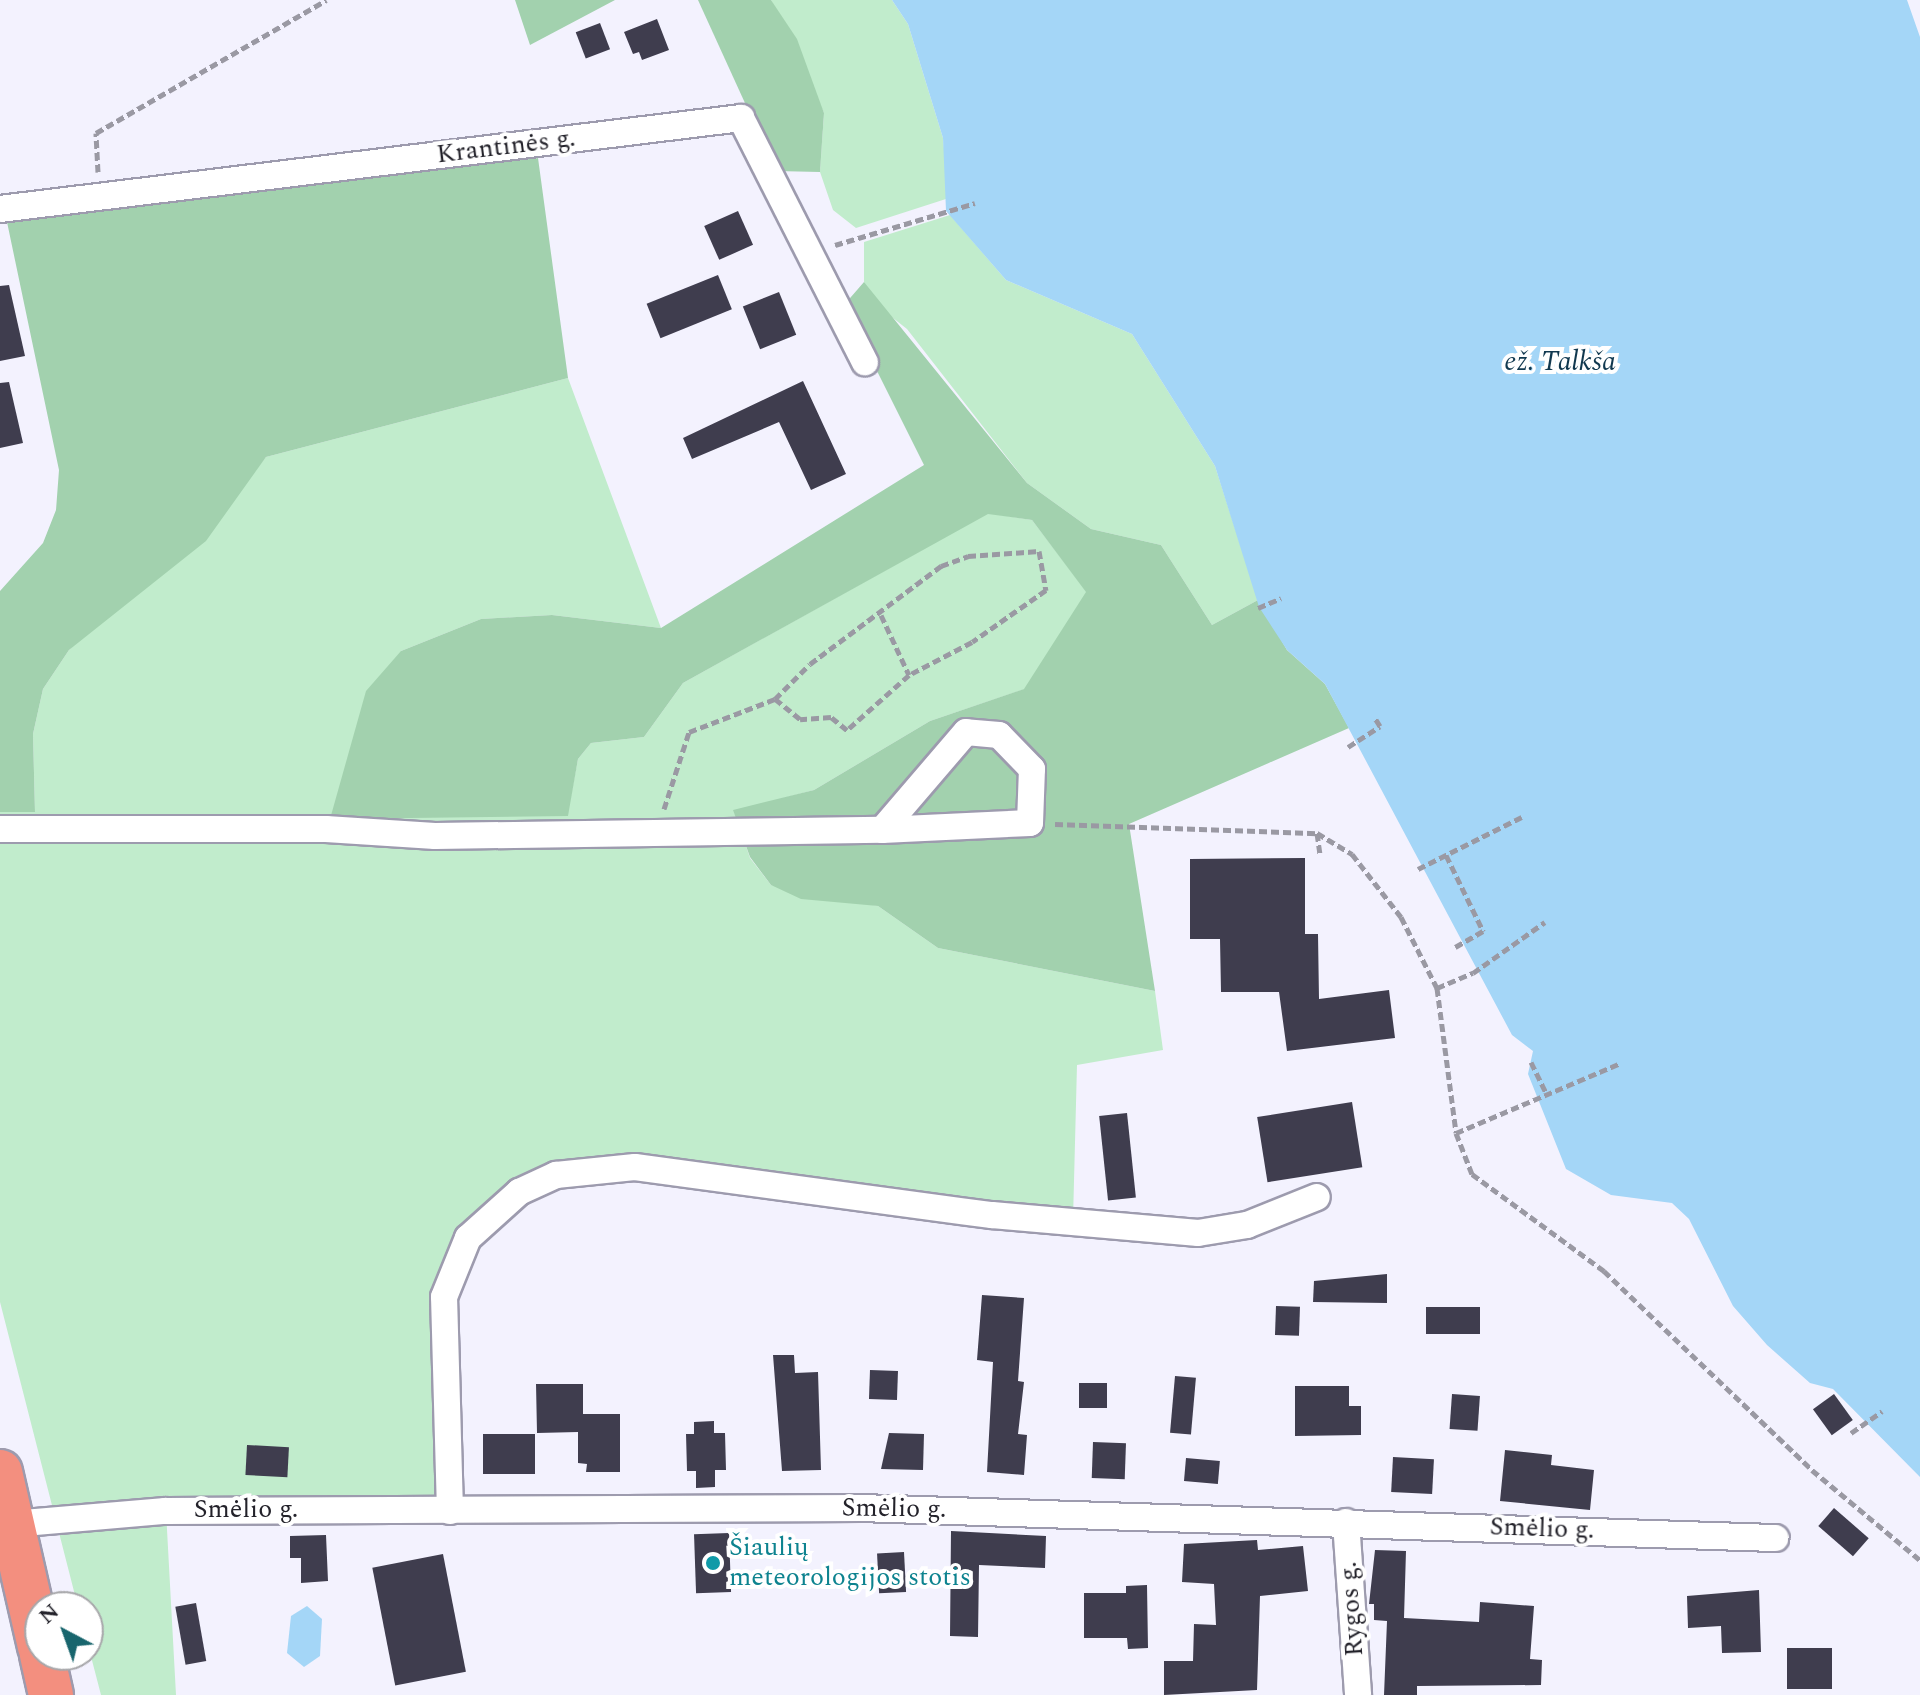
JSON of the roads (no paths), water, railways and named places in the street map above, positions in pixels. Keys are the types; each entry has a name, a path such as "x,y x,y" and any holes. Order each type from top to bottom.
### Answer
{"highway":[{"path":"0,1472 27,1591"},
{"path":"46,1671 51,1695"}],"street":[{"name":"Krantinės g.","path":"0,209 741,118 865,362"},
{"path":"0,829 326,829 435,836 882,830 1030,823 1032,769 999,735 966,732 882,830"},
{"path":"450,1511 444,1297 468,1238 519,1192 556,1175 635,1167 992,1215 1198,1233 1247,1225 1317,1197"},
{"name":"Smėlio g.","path":"12,1524 165,1511 860,1508 1776,1538"},
{"name":"Rygos g.","path":"1346,1522 1358,1695"}],"water":[{"name":"ež. Talkša","path":"892,0 1907,0 1920,37 1920,1477 1833,1389 1810,1383 1767,1345 1733,1306 1689,1219 1672,1203 1611,1195 1566,1169 1528,1074 1533,1051 1512,1035 1325,684 1287,650 1259,607 1215,466 1132,334 1006,280 946,211 943,138 908,24"},
{"path":"307,1606 322,1619 320,1656 304,1667 287,1653 291,1616"}],"place":[{"name":"Šiaulių meteorologijos stotis","path":"713,1563"}]}
